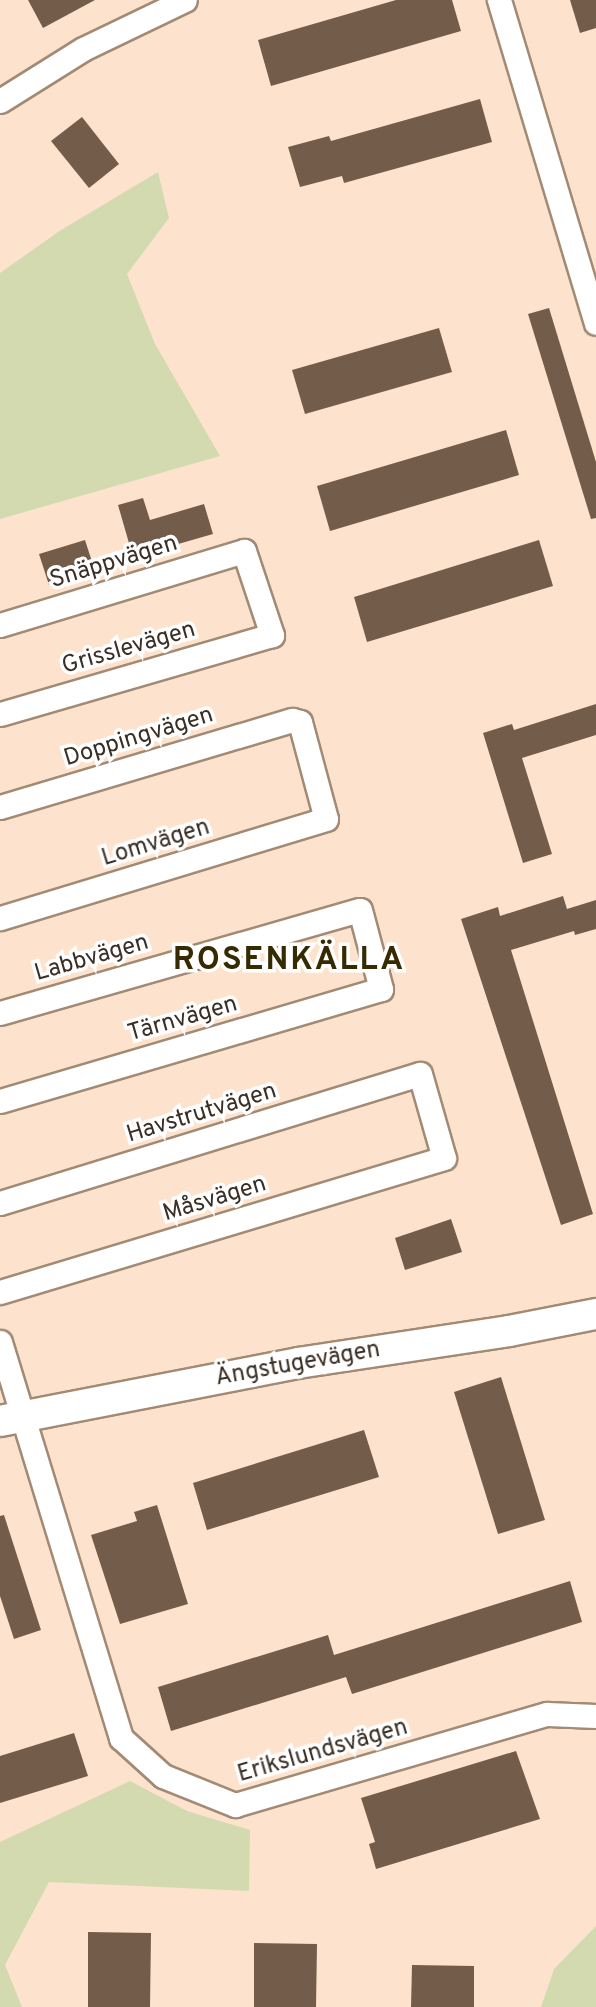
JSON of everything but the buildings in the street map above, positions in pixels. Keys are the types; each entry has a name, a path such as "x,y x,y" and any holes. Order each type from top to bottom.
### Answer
{"street":[{"path":"0,101 83,49 185,0"},
{"path":"499,0 596,323"},
{"name":"Snäppvägen","path":"0,625 244,551 272,635"},
{"name":"Grisslevägen","path":"0,713 272,635"},
{"name":"Doppingvägen","path":"0,807 292,720 300,722 327,820"},
{"name":"Lomvägen","path":"0,918 327,820"},
{"name":"Tärnvägen","path":"0,1101 381,989 360,910"},
{"name":"Labbvägen","path":"0,1013 360,910"},
{"name":"Måsvägen","path":"0,1292 444,1158 420,1074"},
{"name":"Havstrutvägen","path":"0,1203 420,1074"},
{"name":"Ängstugevägen","path":"11,1419 298,1363 509,1331 596,1314"},
{"name":"Erikslundsvägen","path":"0,1342 11,1419 121,1738 163,1776 235,1805 547,1714 596,1716"}],"green space":[{"path":"158,172 169,218 127,274 155,344 220,456 0,519 0,273 61,230"},
{"path":"130,1781 187,1811 250,1830 249,1891 49,1882 5,1965 22,2007 0,2007 0,1842"},
{"path":"596,1926 596,2007 541,2007 554,1969"}],"district":[{"name":"ROSENKÄLLA","path":"289,961"}]}
